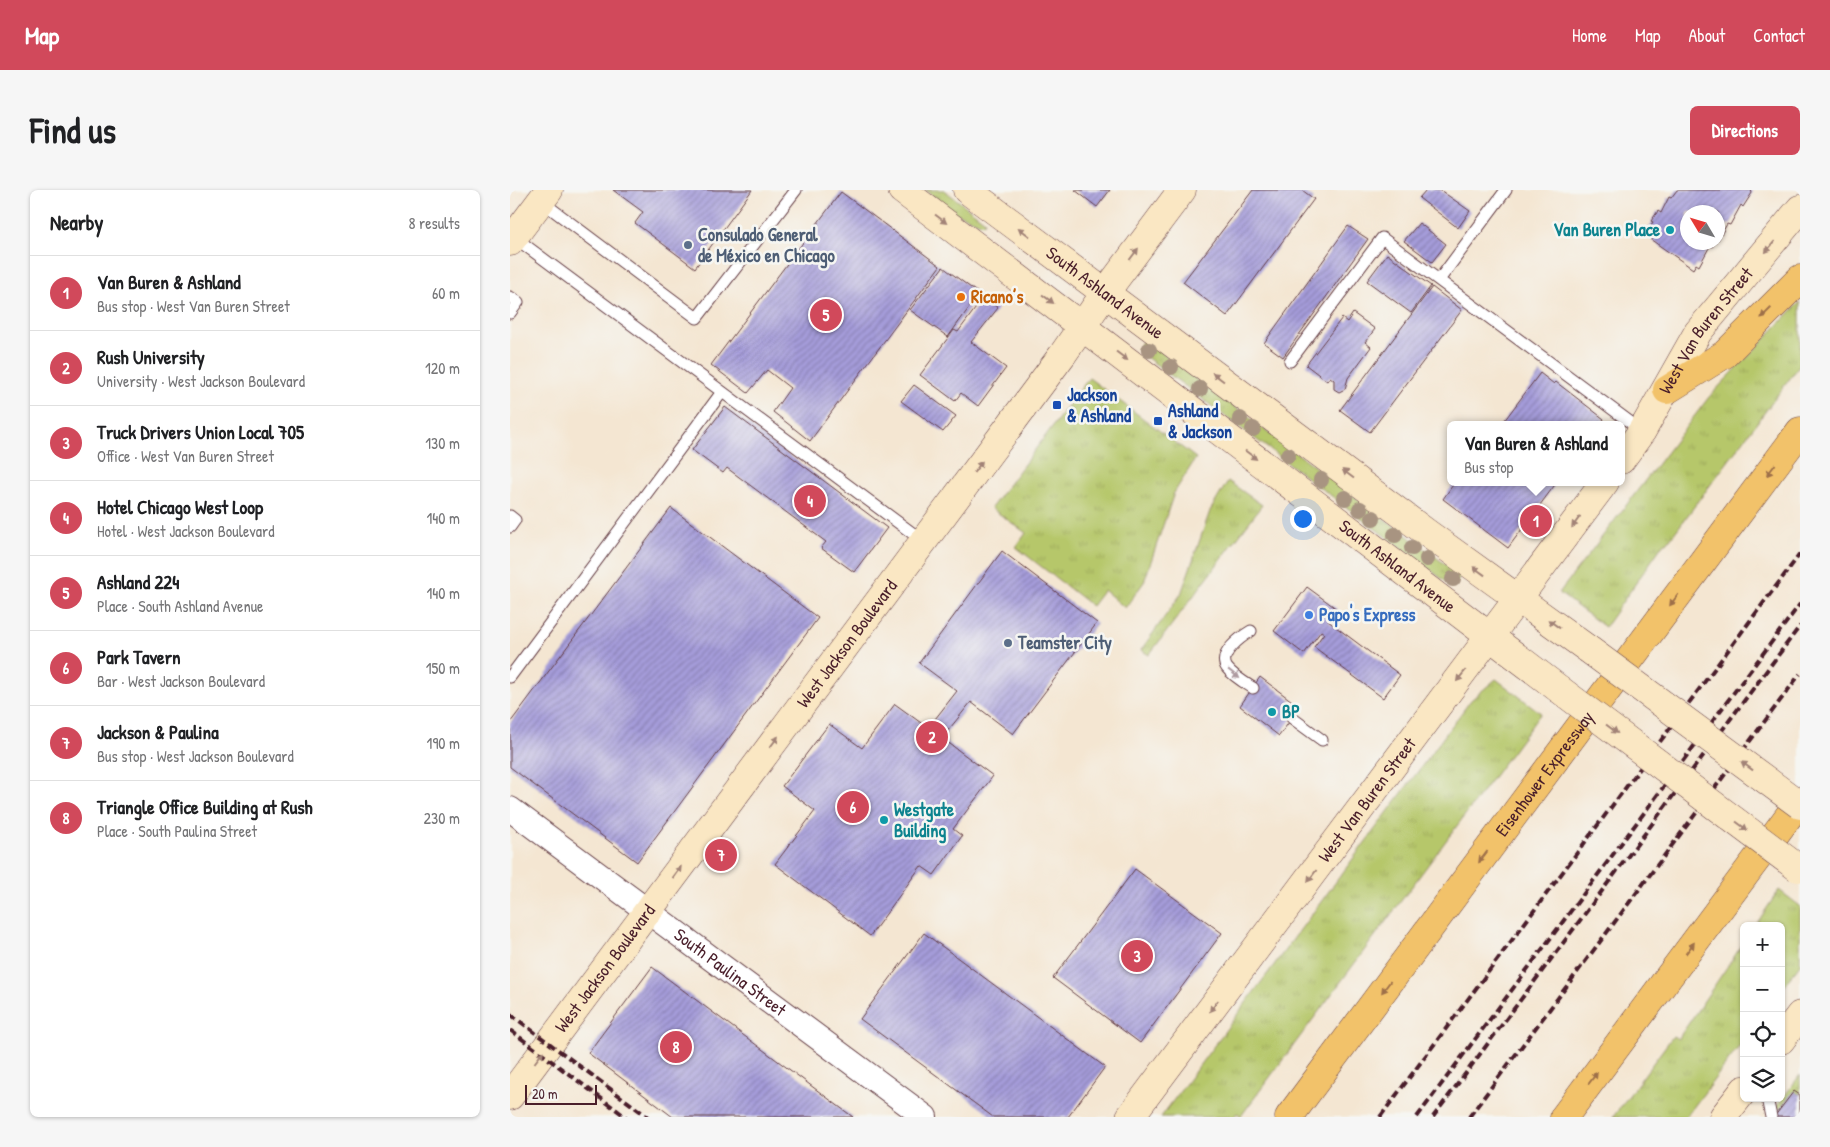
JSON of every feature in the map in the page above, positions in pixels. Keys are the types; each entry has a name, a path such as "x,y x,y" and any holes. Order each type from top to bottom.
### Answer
{"highway":[{"path":"1667,390 1725,354 1800,279"},
{"name":"Eisenhower Expressway","path":"1289,1117 1800,431"},
{"path":"1564,1117 1800,801"}],"street":[{"name":"South Ashland Avenue","path":"902,190 1799,869"},
{"name":"South Ashland Avenue","path":"967,190 1427,533 1800,805"},
{"name":"West Jackson Boulevard","path":"510,1096 1083,326 1105,293 1182,190"},
{"path":"512,239 545,196"},
{"name":"West Van Buren Street","path":"1625,454 1667,390 1698,332 1800,209"},
{"name":"West Van Buren Street","path":"1130,1117 1491,637 1602,486"},
{"name":"South Paulina Street","path":"510,809 925,1117"},
{"path":"1785,1035 1800,1015"},
{"path":"1723,1117 1740,1095"}],"lane":[{"path":"545,196 698,318 796,190"},
{"path":"1440,280 1506,190"},
{"path":"1290,361 1382,238 1642,431"},
{"path":"512,239 923,541"},
{"path":"510,313 514,300"},
{"path":"510,677 722,392"},
{"path":"510,516 515,520 510,527"},
{"path":"1251,631 1237,640 1225,657 1224,663 1227,669 1253,688"},
{"path":"1292,718 1322,740"},
{"path":"1768,1102 1771,1117"}],"green space":[{"path":"925,190 944,190 985,221 983,224 955,213"},
{"path":"1800,302 1800,365 1667,543 1664,543 1605,627 1559,593 1709,397"},
{"path":"1144,339 1461,576 1453,587 1137,350"},
{"path":"1089,378 1196,458 1174,493 1144,582 1125,608 1104,590 1092,606 1016,547 1026,533 991,508"},
{"path":"1228,481 1262,505 1149,655 1141,650 1181,594 1210,511"},
{"path":"1496,679 1541,713 1241,1116 1237,1113 1234,1117 1161,1117 1471,700"},
{"path":"1779,890 1800,906 1800,964 1785,985 1785,922 1758,922"},
{"path":"1740,948 1740,1045 1686,1117 1613,1117 1673,1036 1678,1039"},
{"path":"1800,1075 1800,1095 1794,1091 1778,1111 1777,1106 1780,1102 1785,1102 1785,1095"}],"building":[{"name":"Consulado General de México en Chicago","path":"613,190 752,190 695,268 635,223 643,212"},
{"path":"1075,190 1110,190 1097,207"},
{"path":"1253,190 1302,190 1314,199 1227,316 1183,282"},
{"path":"1426,190 1440,190 1470,211 1458,228 1419,198"},
{"name":"Van Buren Place","path":"1677,190 1751,190 1752,193 1743,207 1741,205 1730,225 1727,224 1725,228 1725,205 1680,205 1680,250 1708,250 1699,266 1696,264 1693,269 1650,239 1655,232 1649,228 1653,222 1651,221 1658,211 1661,213 1669,197 1671,198"},
{"path":"841,192 940,266 810,441 773,412 790,388 767,370 748,393 711,365"},
{"path":"1419,223 1446,244 1432,262 1404,241"},
{"path":"1348,226 1368,239 1283,357 1264,343"},
{"path":"1387,254 1431,286 1411,313 1367,281"},
{"path":"943,267 979,294 948,337 910,310"},
{"path":"1432,287 1462,310 1370,432 1340,410"},
{"path":"984,297 998,308 971,342 1006,368 978,406 961,393 955,401 920,375 954,330 958,332"},
{"path":"1353,313 1375,329 1365,342 1371,347 1348,378 1345,389 1339,392 1334,389 1334,380 1330,377 1327,381 1306,365 1342,318 1347,322"},
{"path":"1540,373 1554,384 1556,382 1604,419 1603,421 1504,421"},
{"path":"914,385 956,416 943,432 901,401"},
{"path":"725,407 887,528 854,572 821,548 826,542 727,468 723,473 692,450"},
{"path":"1452,486 1554,486 1508,548 1443,499"},
{"path":"671,508 818,618 637,862 510,767 510,723"},
{"path":"1002,551 1097,623 1013,734 971,702 942,738 993,776 953,829 962,836 934,875 921,866 870,936 775,864 815,811 782,786 829,724 862,748 895,704 928,728 957,691 919,663"},
{"path":"1307,587 1337,609 1328,621 1400,675 1383,698 1314,647 1324,633 1321,631 1304,654 1274,631"},
{"name":"BP","path":"1260,677 1300,707 1279,736 1240,706"},
{"path":"1135,869 1222,933 1140,1043 1053,978"},
{"path":"924,933 1105,1067 1068,1117 993,1117 860,1019"},
{"path":"652,967 853,1117 673,1117 588,1053"},
{"path":"1794,1091 1800,1095 1800,1117 1774,1117"}],"railway":[{"path":"1380,1117 1800,554"},
{"path":"1417,1117 1800,604"},
{"path":"1433,1117 1800,626"},
{"path":"1469,1117 1800,674"},
{"path":"510,1014 648,1117"},
{"path":"510,1030 626,1117"}],"place":[{"name":"Van Buren Place","path":"1670,230"},
{"name":"Consulado General de México en Chicago","path":"688,245"},
{"name":"Ricano’s","path":"961,297"},
{"name":"Ashland 224","path":"826,315"},
{"name":"Jackson & Ashland","path":"1057,405"},
{"name":"Ashland & Jackson","path":"1158,421"},
{"name":"Hotel Chicago West Loop","path":"810,501"},
{"name":"Van Buren & Ashland","path":"1536,521"},
{"name":"Papo's Express","path":"1309,615"},
{"name":"Teamster City","path":"1008,643"},
{"name":"BP","path":"1272,712"},
{"name":"Rush University","path":"932,737"},
{"name":"Park Tavern","path":"853,807"},
{"name":"Westgate Building","path":"884,820"},
{"name":"Jackson & Paulina","path":"721,855"},
{"name":"Truck Drivers Union Local 705","path":"1137,956"},
{"name":"Triangle Office Building at Rush","path":"676,1047"}]}
